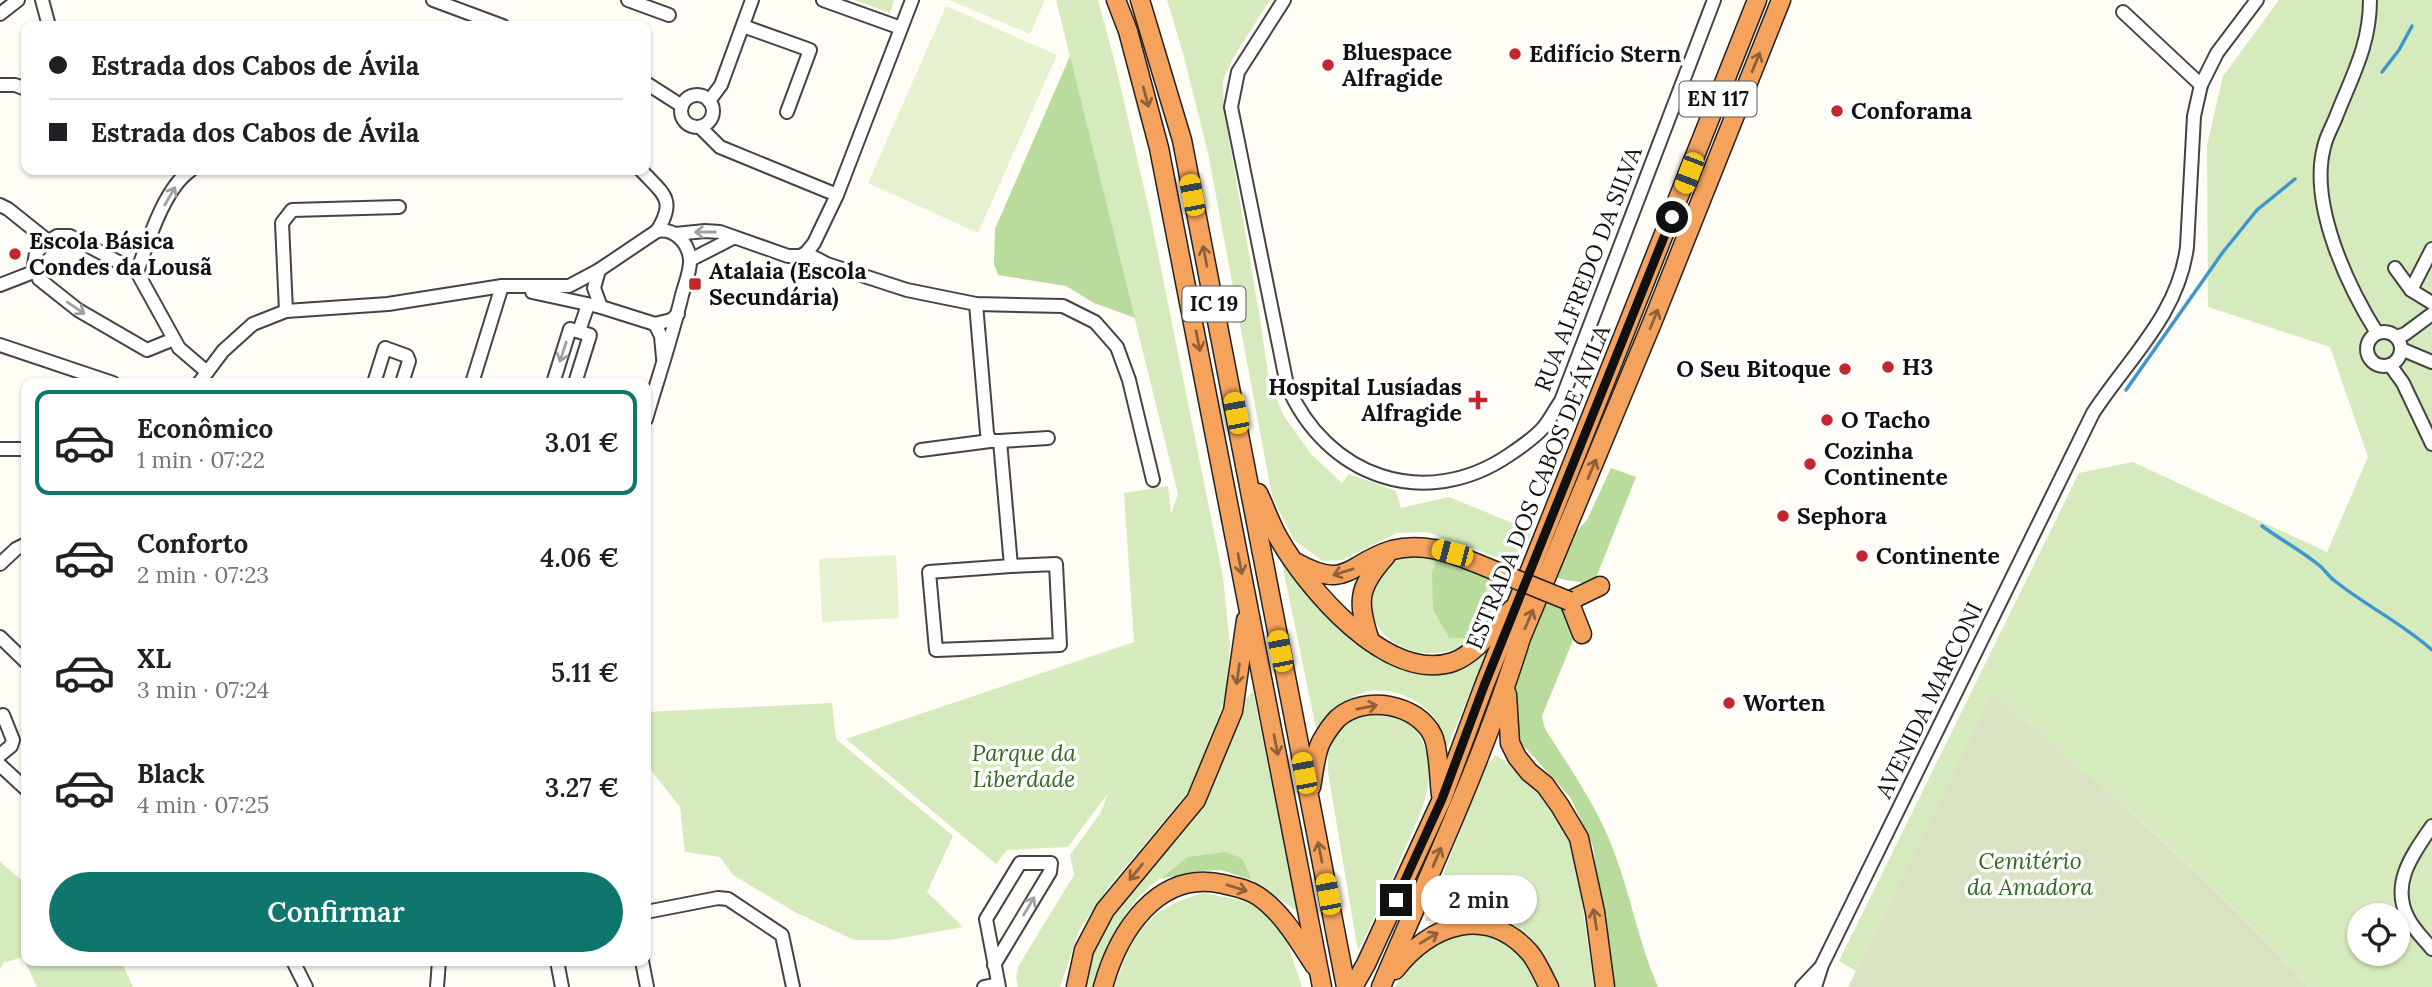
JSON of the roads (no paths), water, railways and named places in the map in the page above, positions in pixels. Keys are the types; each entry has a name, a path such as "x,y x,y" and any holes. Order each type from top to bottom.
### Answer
{"highway":[{"name":"IC 19","path":"1116,0 1128,32 1159,148 1321,980"},
{"name":"IC 19","path":"1140,0 1181,140 1247,467 1346,987"},
{"name":"ESTRADA DOS CABOS DE ÁVILA","path":"1353,987 1442,799 1484,686 1757,0"},
{"name":"ESTRADA DOS CABOS DE ÁVILA","path":"1382,987 1444,841 1507,683 1521,638 1652,323 1781,0"},
{"path":"1247,467 1278,537 1324,601 1370,641 1392,654 1414,663 1439,666 1456,661 1473,649 1520,600"},
{"path":"1294,562 1317,574 1334,576 1391,551 1430,548 1476,563 1569,601 1582,634"},
{"path":"1370,641 1361,613 1362,590 1372,572 1391,551"},
{"path":"1569,601 1600,586"},
{"path":"1076,987 1084,950 1105,910 1196,800 1233,711 1248,606"},
{"path":"1507,683 1506,713 1510,743 1529,772 1545,785 1579,838 1595,912 1605,987"},
{"path":"1309,797 1321,741 1338,718 1351,710 1379,705 1392,706 1412,714 1424,723 1434,738 1442,799"},
{"path":"1103,987 1120,940 1153,900 1182,886 1214,882 1258,895 1278,913 1293,932 1321,980"},
{"path":"1382,987 1404,958 1431,935 1454,927 1478,924 1493,927 1514,939 1531,954 1549,987"}],"street":[{"path":"0,14 18,0"},
{"path":"42,0 48,21"},
{"path":"433,0 469,6 494,21"},
{"path":"628,0 668,15"},
{"path":"709,101 721,85 751,0"},
{"path":"823,0 901,29"},
{"path":"174,339 147,350 138,346 55,294 39,279 34,265 36,253 57,236 70,236 137,272 179,348 203,378 223,351 253,324 286,311 388,304 502,286 569,286 599,270 657,231 664,230 675,234 720,232 788,256 800,256 814,243 837,195 912,0"},
{"name":"RUA ALFREDO DA SILVA","path":"1284,0 1238,72 1231,107 1287,385 1307,423 1326,444 1345,459 1380,476 1427,483 1454,480 1496,464 1544,427 1561,401 1714,0"},
{"name":"AVENIDA MARCONI","path":"1815,987 1822,965 2093,413 2174,299 2186,256 2194,116 2201,85 2217,53 2257,0"},
{"path":"2370,0 2367,42 2323,147 2321,195 2329,234 2377,333"},
{"path":"2123,12 2201,85"},
{"path":"743,26 810,50 787,112"},
{"path":"0,85 21,87"},
{"path":"651,86 682,106"},
{"path":"700,127 712,117 712,106 705,97 694,95 682,106 681,116 687,124 700,127 720,147 837,195"},
{"path":"137,272 167,198 186,175"},
{"path":"645,175 658,188 667,204 668,212 657,231"},
{"path":"0,205 48,241"},
{"path":"286,311 282,223 292,210 400,206"},
{"path":"651,402 674,333 690,260 687,249 675,234"},
{"path":"690,260 733,237"},
{"path":"2411,290 2432,249"},
{"path":"806,253 827,264 907,290 976,304 1063,306 1095,321 1117,347 1129,380 1153,480"},
{"path":"2395,268 2411,290 2432,303"},
{"path":"579,331 595,306 594,288 599,270"},
{"path":"0,285 36,271"},
{"path":"502,286 595,306 655,324 671,320 677,314"},
{"path":"474,378 502,286"},
{"path":"976,304 985,415 995,441 1011,566"},
{"path":"2432,313 2404,334 2398,343 2398,358 2390,365 2379,365 2370,360 2368,355 2369,339 2377,333 2387,332 2398,343 2432,362"},
{"path":"655,324 661,336 663,362"},
{"path":"554,378 570,329 590,335 577,378"},
{"path":"0,345 98,378"},
{"path":"376,378 385,348 407,356 409,361 404,378"},
{"path":"2390,365 2403,383 2432,444"},
{"path":"921,450 1048,438"},
{"path":"0,449 21,450"},
{"path":"0,564 21,546"},
{"path":"1056,564 1060,645 936,650 929,572 1011,566 1056,564"},
{"path":"0,628 5,640 21,657"},
{"path":"0,755 11,746 13,740 3,715"},
{"path":"0,765 21,784"},
{"path":"2432,826 2404,871 2401,895 2408,919 2432,949"},
{"path":"984,987 998,986 994,965 986,919 1020,863 1051,863 1050,872 994,965"},
{"path":"651,911 718,898 728,899 782,935 793,987"},
{"name":"AVENIDA MARCONI","path":"1802,987 1822,965"},
{"path":"296,966 306,987"},
{"path":"437,987 439,966"},
{"path":"558,966 562,987"},
{"path":"643,966 647,987"}],"waterway":[{"path":"2382,72 2399,50 2412,26"},
{"path":"2126,390 2223,252 2257,210 2295,179"},
{"path":"2262,526 2432,650"}],"place":[{"name":"Edifício Stern","path":"1515,54"},
{"name":"Bluespace Alfragide","path":"1328,65"},
{"name":"Conforama","path":"1837,111"},
{"name":"Escola Básica Condes da Lousã","path":"15,254"},
{"name":"Atalaia (Escola Secundária)","path":"695,284"},
{"name":"H3","path":"1888,367"},
{"name":"O Seu Bitoque","path":"1845,369"},
{"name":"Hospital Lusíadas Alfragide","path":"1478,400"},
{"name":"O Tacho","path":"1827,420"},
{"name":"Cozinha Continente","path":"1810,464"},
{"name":"Sephora","path":"1783,516"},
{"name":"Continente","path":"1862,556"},
{"name":"Worten","path":"1729,703"}],"park label":[{"name":"Parque da Liberdade","path":"1024,766"},
{"name":"Cemitério da Amadora","path":"2030,874"}]}
